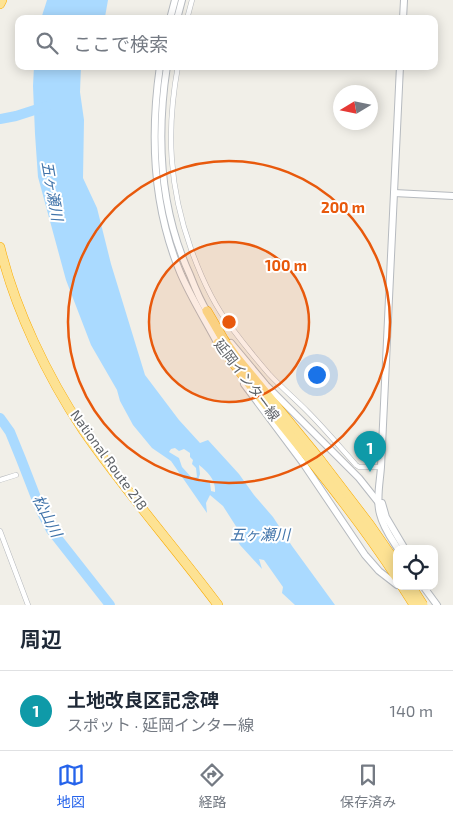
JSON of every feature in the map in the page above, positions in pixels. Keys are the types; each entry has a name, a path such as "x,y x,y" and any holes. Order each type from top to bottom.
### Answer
{"highway":[{"path":"0,4 2,0"},
{"name":"National Route 218","path":"0,247 2,266 35,344 82,428 218,605"},
{"name":"延岡インター線","path":"207,311 236,357 318,457 393,558"},
{"name":"延岡インター線","path":"218,344 330,485 393,572"},
{"path":"402,590 414,605"},
{"path":"414,590 424,605"}],"main road":[{"path":"171,15 175,0"},
{"path":"178,15 182,0"},
{"path":"403,15 404,0"},
{"name":"延岡インター線","path":"160,70 154,130 156,170 165,226 180,271 199,311 218,344"},
{"name":"延岡インター線","path":"167,70 161,132 167,200 172,224 184,260 207,311"},
{"path":"396,545 382,522 379,512 400,70"},
{"path":"394,193 453,196"},
{"path":"207,311 266,385 359,478 380,504 403,545"},
{"path":"218,344 235,372 303,463 365,555 379,571 393,582"},
{"path":"404,590 424,605"},
{"path":"425,590 437,605"},
{"path":"428,590 437,605"}],"street":[{"path":"188,15 192,0"},
{"path":"177,70 171,119 170,153 174,190 184,230 202,279 230,325 270,374 359,467 381,467"},
{"path":"0,480 16,475"},
{"path":"0,531 28,605"}],"water":[{"path":"47,0 108,0 105,15 42,15"},
{"name":"五ヶ瀬川","path":"34,70 81,70 80,92 84,120 83,178 97,208 111,264 145,375 179,420 200,443 208,440 239,474 273,517 335,605 295,605 282,593 283,587 264,560 259,559 262,569 240,545 236,538 239,531 223,506 210,495 206,503 207,513 171,461 152,448 133,425 120,401 117,390 91,345 66,280 38,177","holes":["175,448 179,451 184,449 190,453 190,457 193,460 192,464 196,468 197,477 192,478 182,467 179,458 169,452","199,465 211,477 215,492 211,491 210,483 198,480 200,474"]}],"waterway":[{"name":"松山川","path":"0,119 47,106"},
{"name":"松山川","path":"0,418 10,432 42,513 51,530 110,605"}],"place":[{"name":"土地改良区記念碑","path":"370,472"}]}
